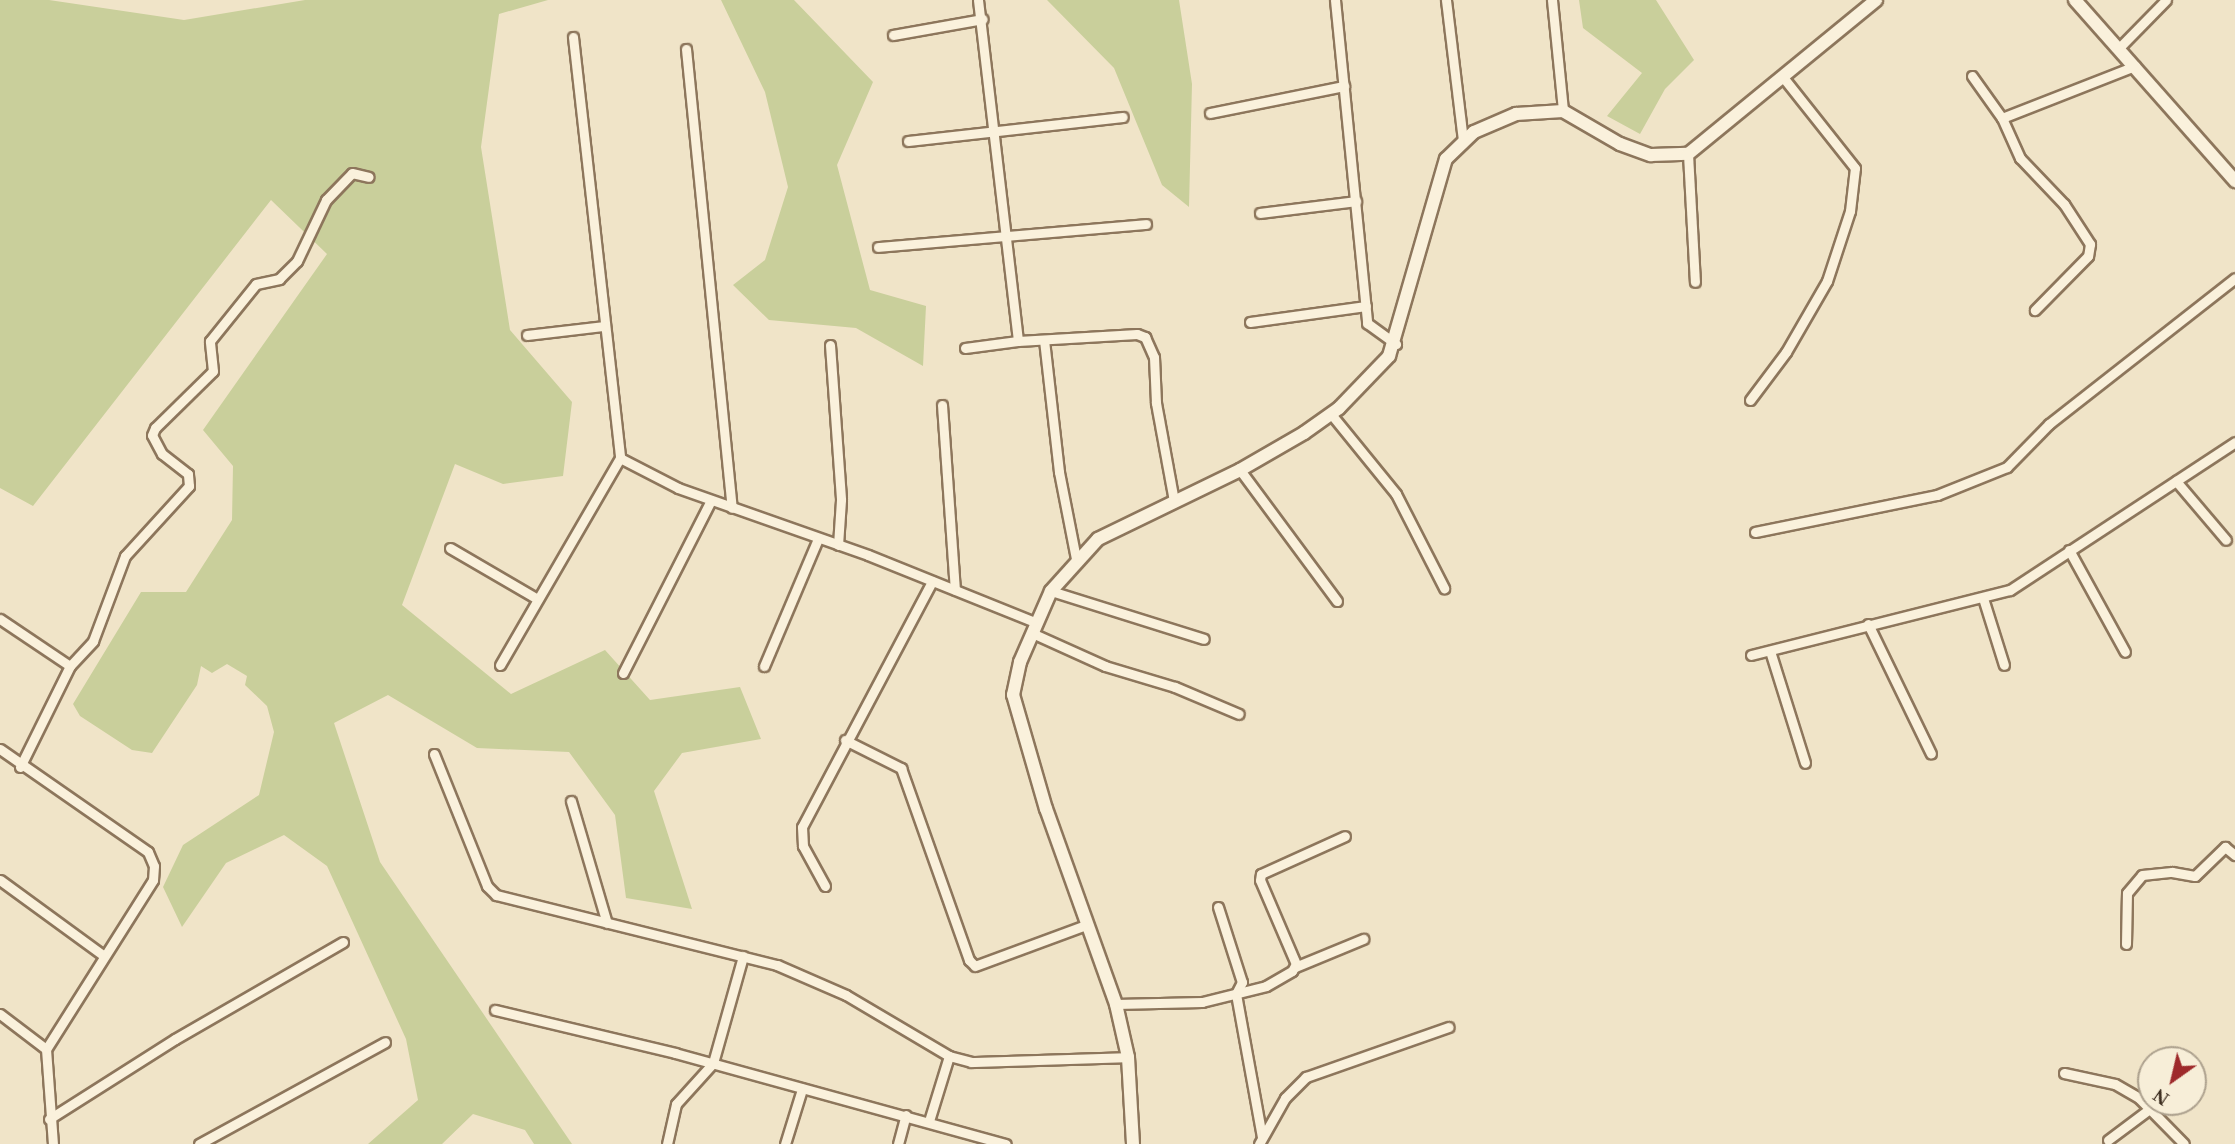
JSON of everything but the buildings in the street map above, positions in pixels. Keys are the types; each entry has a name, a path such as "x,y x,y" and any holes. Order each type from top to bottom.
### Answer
{"street":[{"path":"978,0 1018,341"},
{"path":"1335,0 1367,323 1396,344"},
{"path":"1446,0 1463,140"},
{"path":"1552,0 1563,111"},
{"path":"1133,1144 1128,1057 1116,1004 1086,925 1013,695 1034,629 1051,591 1076,559 1098,540 1240,470 1331,414 1396,344 1446,159 1463,140 1489,123 1516,114 1563,111 1620,144 1651,155 1688,154 1876,0"},
{"path":"2075,0 2235,181"},
{"path":"2119,48 2166,0"},
{"path":"892,35 982,19"},
{"path":"500,666 536,598 620,458 573,37"},
{"path":"687,49 732,508"},
{"path":"2002,118 2135,66"},
{"path":"1972,76 2002,118 2020,158 2064,204 2091,244 2088,256 2035,310"},
{"path":"1750,400 1786,352 1827,281 1851,201 1853,162 1783,77"},
{"path":"1210,113 1344,86"},
{"path":"908,141 1123,117"},
{"path":"1688,154 1695,282"},
{"path":"20,766 70,666 93,642 125,555 189,486 188,474 162,454 152,435 155,428 213,371 210,341 256,284 279,278 297,261 326,200 352,173 369,177"},
{"path":"1260,213 1356,201"},
{"path":"878,247 1146,224"},
{"path":"1755,532 1937,495 2007,467 2049,424 2235,278"},
{"path":"1250,322 1366,306"},
{"path":"527,335 604,327"},
{"path":"965,348 1018,341 1137,334 1151,343 1174,501"},
{"path":"1044,340 1059,472 1076,559"},
{"path":"830,345 841,500 838,545"},
{"path":"942,405 955,590"},
{"path":"1331,414 1396,494 1444,589"},
{"path":"1751,655 1868,624 1983,598 2025,584 2070,550 2235,442"},
{"path":"620,458 711,500 955,590 1105,666 1175,687 1239,714"},
{"path":"1240,470 1337,601"},
{"path":"2176,481 2226,540"},
{"path":"623,673 711,500"},
{"path":"764,666 817,539"},
{"path":"450,548 536,598"},
{"path":"2070,550 2125,652"},
{"path":"825,886 803,846 802,827 845,740 932,581"},
{"path":"1051,591 1204,639"},
{"path":"1983,598 2004,665"},
{"path":"0,619 70,666"},
{"path":"1868,624 1931,754"},
{"path":"1770,651 1805,763"},
{"path":"845,740 901,768 969,960 975,966 1086,925"},
{"path":"0,749 20,766 148,852 153,864 153,880 103,955 46,1049 49,1119 53,1144"},
{"path":"434,754 487,886 496,895 776,965 846,995 949,1056 971,1062 1128,1057"},
{"path":"571,801 607,923"},
{"path":"1294,967 1288,939 1260,880 1261,874 1345,836"},
{"path":"2126,944 2127,893 2142,874 2172,872 2194,876 2225,847 2235,855"},
{"path":"0,880 103,955"},
{"path":"1218,908 1242,982 1236,994 1260,1141"},
{"path":"1116,1004 1202,1002 1236,994 1266,986 1294,967 1363,939"},
{"path":"49,1119 175,1039 343,942"},
{"path":"667,1144 676,1104 713,1063 743,956"},
{"path":"495,1010 713,1063 1002,1143"},
{"path":"0,1014 46,1049"},
{"path":"1260,1141 1285,1098 1306,1077 1448,1027"},
{"path":"199,1144 385,1042"},
{"path":"929,1121 949,1056"},
{"path":"2064,1073 2115,1084 2137,1099"},
{"path":"785,1144 802,1089"},
{"path":"898,1144 906,1115"},
{"path":"2108,1140 2140,1116"},
{"path":"2158,1116 2184,1144"}],"green space":[{"path":"0,0 49,0 184,20 305,0 548,0 499,14 481,147 510,330 572,402 563,476 503,484 455,464 402,605 511,694 605,650 650,700 740,687 761,739 682,753 654,791 692,909 626,898 615,815 569,752 477,748 388,695 334,723 380,862 572,1144 534,1144 525,1130 473,1114 442,1144 368,1144 418,1100 406,1039 327,866 284,835 226,863 182,927 163,887 183,845 259,795 274,732 267,706 245,685 247,676 227,664 212,673 201,666 197,685 152,753 132,750 80,716 73,704 141,592 186,592 232,520 233,466 203,430 327,254 271,200 33,506 0,488"},
{"path":"721,0 794,0 873,82 837,165 870,290 926,306 923,366 856,328 769,320 733,285 765,260 788,187 765,92"},
{"path":"1047,0 1179,0 1192,84 1189,207 1162,185 1114,68"},
{"path":"1579,0 1656,0 1694,60 1665,89 1640,134 1607,116 1642,73 1583,28"}]}
